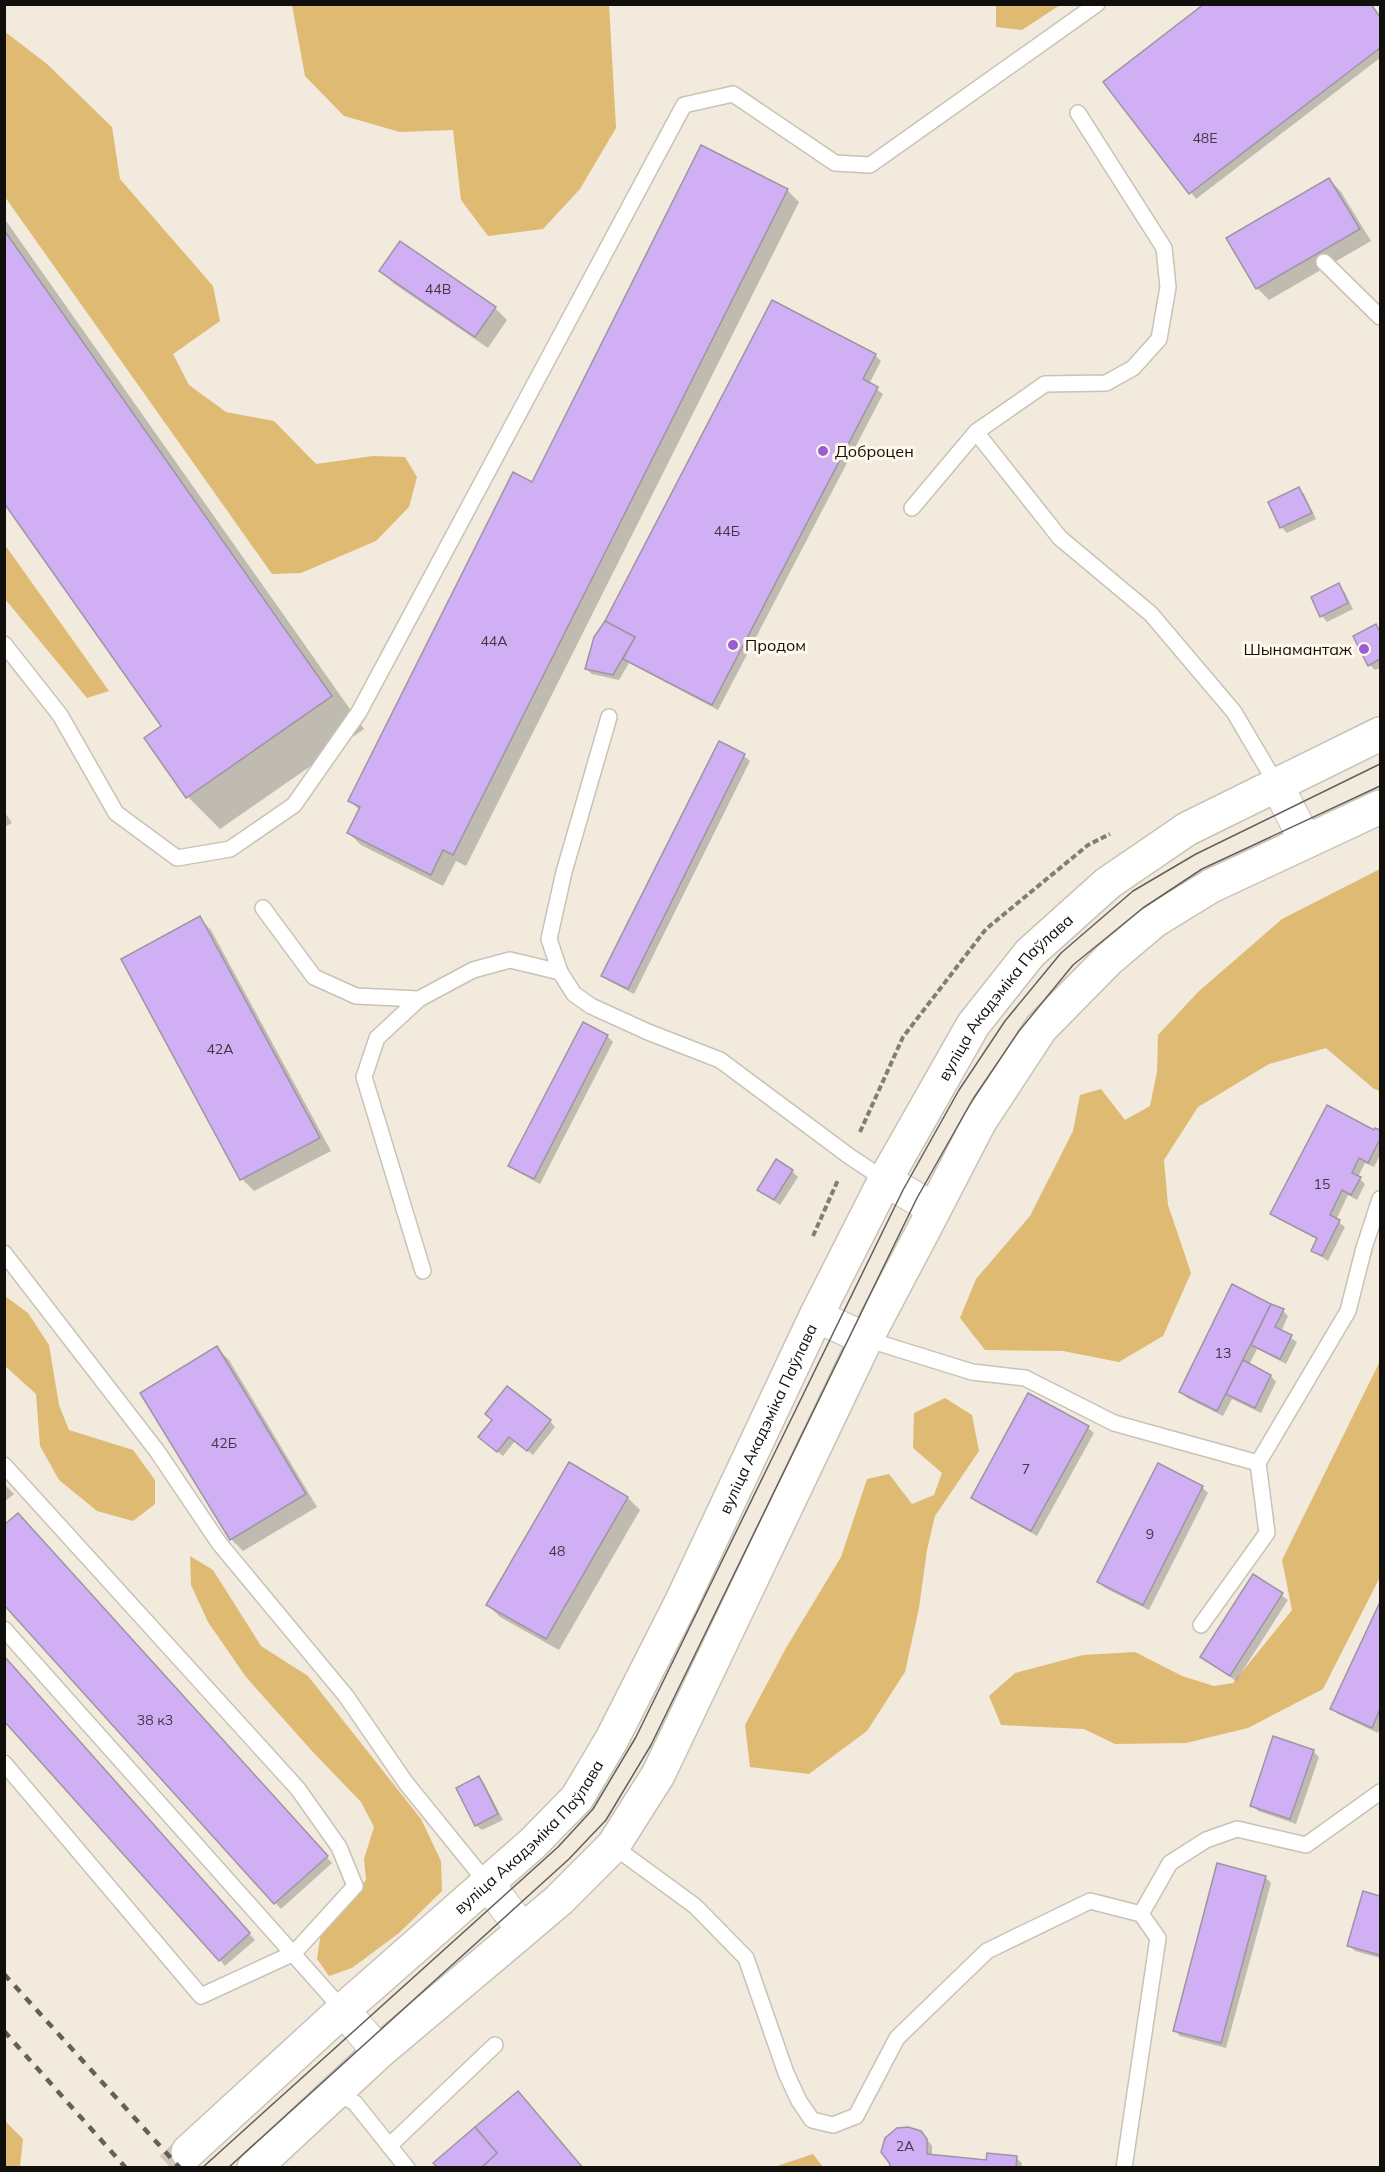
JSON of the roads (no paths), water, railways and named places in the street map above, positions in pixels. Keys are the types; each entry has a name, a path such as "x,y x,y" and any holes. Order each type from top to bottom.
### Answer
{"main road":[{"name":"вуліца Акадэміка Паўлава","path":"188,2152 343,2010 532,1844 577,1798 612,1739 681,1603 816,1316 885,1180 973,1025 1030,953 1108,883 1187,829 1380,734"},
{"path":"254,2168 379,2052 559,1900 613,1846 658,1774 866,1339 980,1121 1041,1029 1108,960 1154,921 1211,885 1380,807"}],"street":[{"path":"1276,785 1306,842"},
{"path":"885,1180 934,1209"},
{"path":"816,1316 866,1339"},
{"path":"487,1883 523,1930"},
{"path":"343,2010 379,2052"}],"lane":[{"path":"4,644 60,715 116,813 177,858 230,849 294,805 359,712 684,105 733,94 834,163 870,165 1097,4"},
{"path":"912,508 976,432 1045,384 1106,383 1133,368 1159,339 1168,287 1164,248 1078,113"},
{"path":"1324,262 1380,317"},
{"path":"976,432 1060,538 1151,614 1234,712 1276,785"},
{"path":"609,717 564,872 549,939 560,972 574,994 591,1006 648,1032 720,1060 885,1180"},
{"path":"263,908 314,976 356,996 419,999"},
{"path":"423,1271 364,1077 377,1038 419,999 473,970 510,960 560,972"},
{"path":"1201,1625 1267,1533 1258,1463 1348,1311 1364,1248 1380,1199"},
{"path":"4,1253 157,1451 219,1543 346,1696 406,1783 487,1883"},
{"path":"866,1339 972,1372 1025,1378 1114,1422 1258,1463"},
{"path":"4,1466 298,1789 339,1846 355,1886 294,1953 201,1996 4,1763"},
{"path":"4,1629 343,2010"},
{"path":"1141,1914 1170,1863 1206,1840 1237,1830 1306,1845 1380,1792"},
{"path":"613,1846 695,1906 746,1958 786,2073 799,2101 812,2120 833,2126 856,2116 897,2038 987,1951 1090,1901 1141,1914 1158,1938 1124,2168"},
{"path":"389,2146 495,2045"},
{"path":"336,2092 355,2103 408,2168"}],"tunnel":[{"path":"171,2168 188,2152"}],"tram line":[{"path":"202,2168 558,1847 593,1809 636,1737 903,1190 959,1090 1005,1021 1061,953 1133,891 1196,854 1380,764"},
{"path":"228,2168 569,1859 606,1820 651,1745 917,1198 973,1099 1019,1031 1073,965 1143,908 1202,869 1380,786"}],"railway":[{"path":"4,1974 180,2168"},
{"path":"4,2031 126,2168"}],"place":[{"name":"Доброцен","path":"823,451"},
{"name":"Продом","path":"733,645"},
{"name":"Шынамантаж","path":"1364,649"}]}
